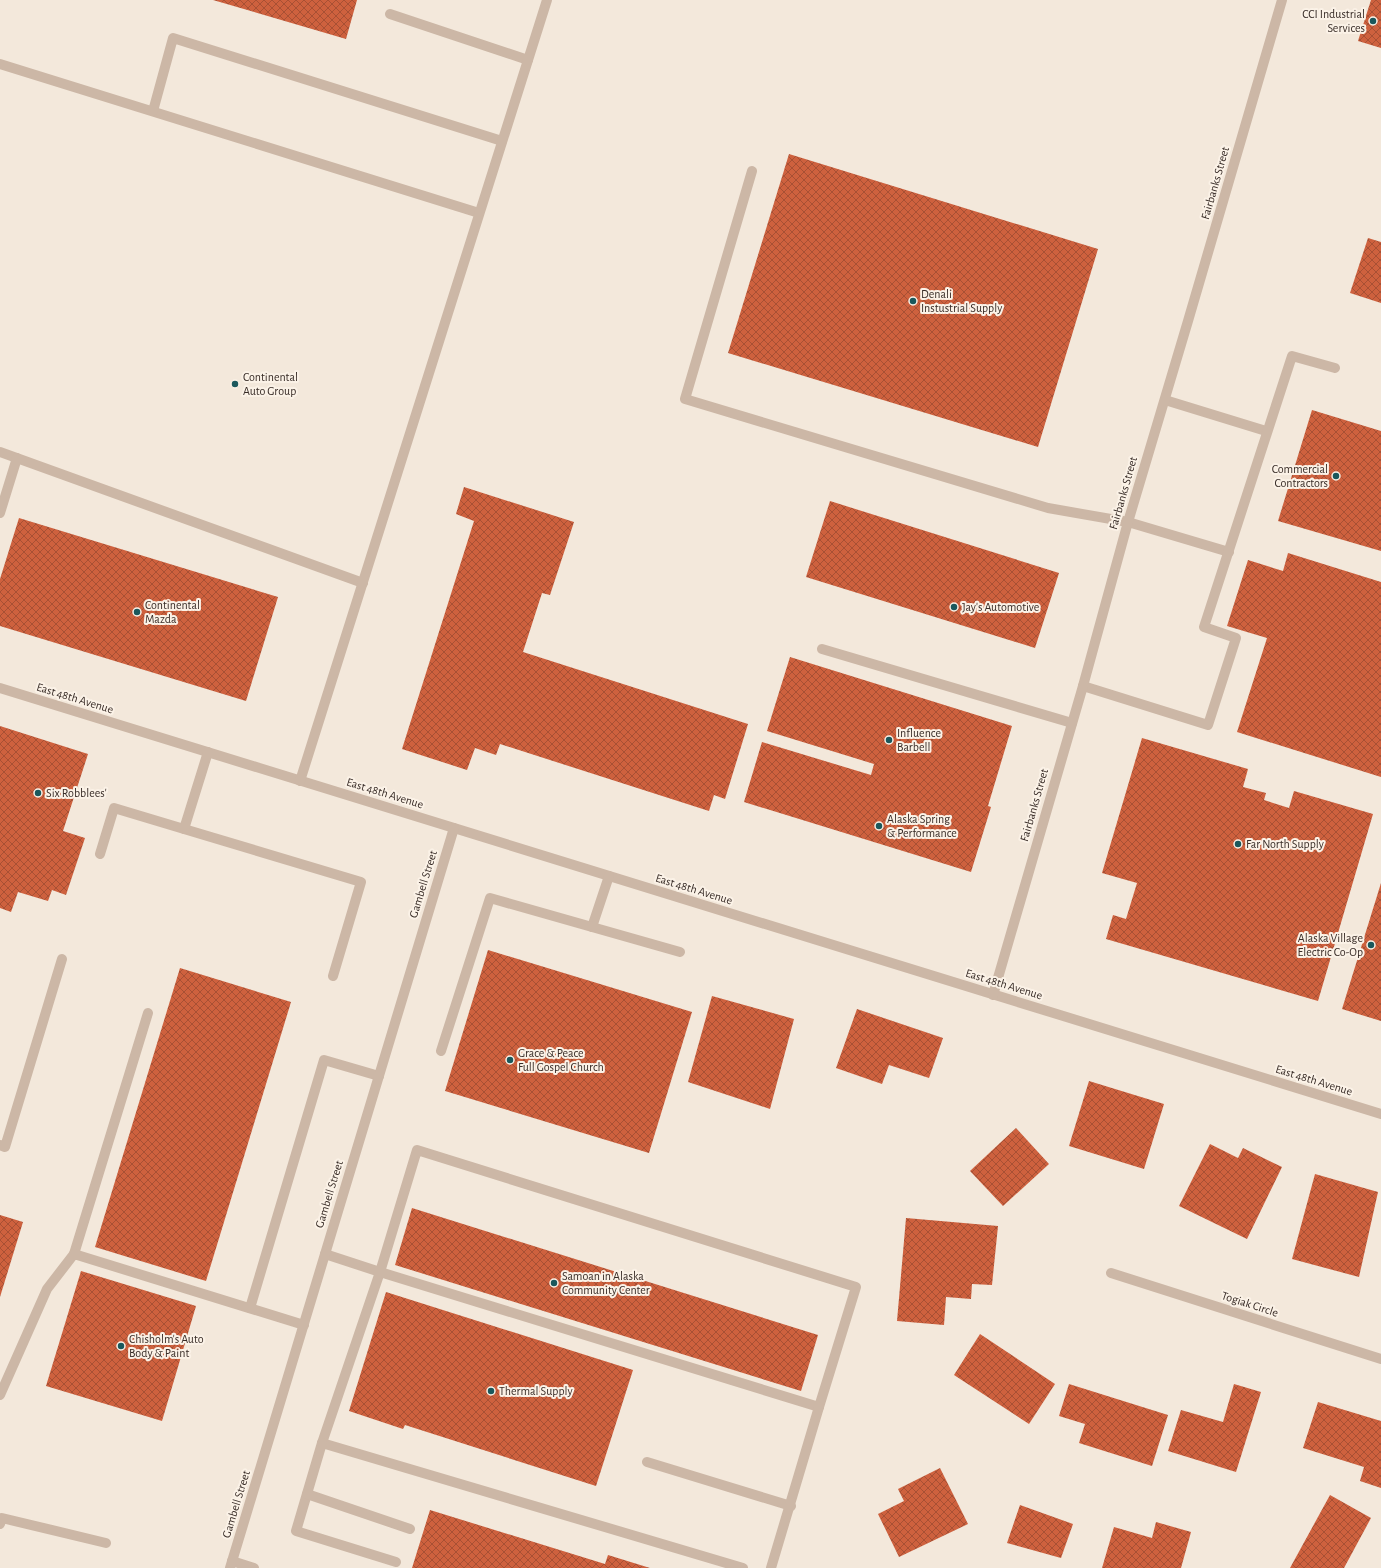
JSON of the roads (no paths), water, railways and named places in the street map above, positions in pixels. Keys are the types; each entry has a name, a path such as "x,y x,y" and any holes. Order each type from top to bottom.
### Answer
{"street":[{"path":"300,781 547,0"},
{"name":"Fairbanks Street","path":"993,995 1083,686 1128,522 1282,0"},
{"path":"390,14 528,60"},
{"path":"152,111 173,38 502,141"},
{"path":"0,64 479,213"},
{"path":"752,171 685,399 1048,508 1128,522 1229,552"},
{"path":"1083,686 1208,725 1236,638 1204,628 1266,431 1292,356 1335,368"},
{"path":"1165,400 1266,431"},
{"path":"0,452 363,583"},
{"path":"0,513 17,458"},
{"path":"822,649 1072,723"},
{"name":"East 48th Avenue","path":"0,688 1381,1114"},
{"path":"184,829 208,752"},
{"path":"100,854 114,808 361,882 333,976"},
{"name":"Gambell Street","path":"231,1565 454,828"},
{"path":"592,927 609,876"},
{"path":"441,1051 490,898 680,952"},
{"path":"0,1145 4,1146 62,959"},
{"path":"0,1395 47,1289 74,1254 148,1013"},
{"path":"250,1308 324,1060 379,1076"},
{"path":"396,1562 296,1532 322,1443 380,1272 417,1150 856,1287 771,1568"},
{"path":"74,1254 304,1325"},
{"path":"325,1254 819,1407"},
{"name":"Togiak Circle","path":"1111,1273 1381,1359"},
{"path":"322,1443 742,1568"},
{"path":"647,1462 791,1506"},
{"path":"307,1494 410,1529"},
{"path":"0,1524 2,1518 106,1543"},
{"path":"231,1565 254,1568"}],"place":[{"name":"CCI Industrial Services","path":"1373,21"},
{"name":"Denali Instustrial Supply","path":"913,301"},
{"name":"Continental Auto Group","path":"235,384"},
{"name":"Commercial Contractors","path":"1336,476"},
{"name":"Jay's Automotive","path":"954,607"},
{"name":"Continental Mazda","path":"137,612"},
{"name":"Influence Barbell","path":"889,740"},
{"name":"Six Robblees'","path":"38,793"},
{"name":"Alaska Spring & Performance","path":"879,826"},
{"name":"Far North Supply","path":"1238,844"},
{"name":"Alaska Village Electric Co-Op","path":"1371,945"},
{"name":"Grace & Peace Full Gospel Church","path":"510,1060"},
{"name":"Samoan in Alaska Community Center","path":"554,1283"},
{"name":"Chisholm's Auto Body & Paint","path":"121,1346"},
{"name":"Thermal Supply","path":"491,1391"}]}
